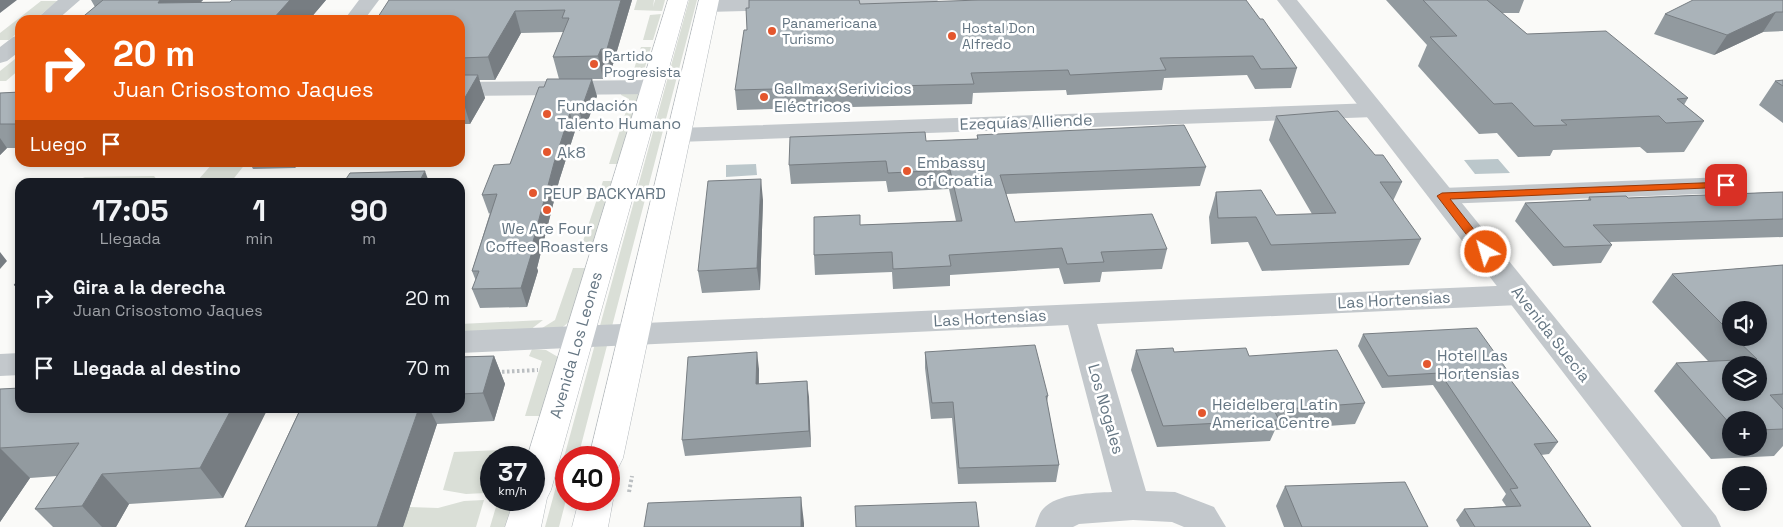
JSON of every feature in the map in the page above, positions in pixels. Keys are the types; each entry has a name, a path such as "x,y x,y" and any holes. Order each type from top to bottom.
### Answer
{"main road":[{"name":"Avenida Los Leones","path":"545,452 678,0"},
{"path":"609,446 708,3"},
{"path":"523,527 528,511"},
{"path":"590,527 594,511"}],"street":[{"path":"51,15 70,0"},
{"path":"358,15 369,0"},
{"path":"708,3 928,0"},
{"name":"Avenida Suecia","path":"1287,0 1703,527"},
{"path":"0,57 15,45"},
{"path":"465,89 653,87"},
{"name":"Ezequías Alliende","path":"678,135 1374,110"},
{"path":"1442,196 1726,185"},
{"name":"Las Hortensias","path":"465,342 1519,295"},
{"name":"Los Nogales","path":"1079,314 1133,505"},
{"path":"0,364 15,364"},
{"path":"1053,527 1056,519 1074,509 1133,505 1175,507 1201,518 1208,527"}],"path":[{"path":"490,372 539,370"}],"shaded area":[{"path":"637,0 654,0 653,7 655,0 665,0 662,11 634,10"},
{"path":"689,0 697,0 581,446 567,446"},
{"path":"41,1 58,1 40,15 23,15"},
{"path":"661,14 653,40 643,40 650,15"},
{"path":"15,21 15,35 9,40 0,40 0,33"},
{"path":"641,47 651,47 642,77 626,78 626,74 634,69"},
{"path":"15,59 15,73 6,81 0,81 0,71"},
{"path":"622,90 642,90 619,164 609,164 629,102 629,99 621,95"},
{"path":"1498,159 1510,173 1475,174 1464,160"},
{"path":"756,164 757,175 726,177 726,165"},
{"path":"209,167 243,167 234,178 200,178"},
{"path":"154,176 156,178 83,178 85,177"},
{"path":"603,181 612,181 591,253 579,253"},
{"path":"573,268 587,268 578,302 571,319 559,329 539,330 555,320"},
{"path":"543,320 530,330 465,334 465,324"},
{"path":"532,349 546,350 558,357 542,416 525,416 542,361 529,356"},
{"path":"480,451 480,493 466,494 443,490 454,452"},
{"path":"555,490 555,511 563,511 559,527 545,527"},
{"path":"480,500 481,511 476,527 403,527 409,507 438,508 464,501"},
{"path":"495,511 514,511 509,527 490,527"}],"building":[{"path":"103,0 160,0 158,3 290,0 276,15 85,15"},
{"path":"389,0 621,0 607,49 601,49 598,56 553,57 569,18 562,18 565,10 515,11 488,57 465,58 465,15 379,15"},
{"path":"749,0 859,0 860,4 980,0 1246,0 1260,19 1263,19 1297,68 1261,69 1253,56 1160,58 1166,70 1070,75 1068,70 971,73 974,84 735,90 744,30 747,30 746,8 749,8"},
{"path":"1423,0 1487,0 1527,34 1606,31 1688,98 1677,99 1704,121 1666,123 1659,116 1561,120 1567,125 1534,126 1512,103 1494,104 1430,37 1457,36"},
{"path":"1693,0 1783,0 1783,12 1776,12 1727,35 1665,14"},
{"path":"465,75 478,75 465,98"},
{"path":"547,79 592,79 580,113 570,113 554,163 521,288 472,289 479,271 472,271 497,194 482,195 494,165 510,164 539,87 544,87"},
{"path":"1783,80 1783,86 1775,81"},
{"path":"15,92 15,124 0,124 0,93"},
{"path":"1338,111 1375,155 1383,155 1402,182 1380,182 1421,239 1271,245 1256,217 1218,218 1216,192 1261,190 1276,215 1336,213 1276,116"},
{"path":"1184,125 1206,167 1000,175 1015,222 1152,214 1167,249 1101,252 1104,262 1067,264 1062,248 949,255 951,266 893,269 892,252 814,255 814,217 860,215 860,225 962,221 950,170 888,173 886,161 789,165 790,137 925,132 926,141 978,139 977,135"},
{"path":"425,171 421,178 347,178 350,173"},
{"path":"761,179 757,268 698,271 708,181"},
{"path":"1783,192 1783,219 1593,225 1612,245 1564,247 1525,203 1591,200 1589,197 1626,196 1628,198"},
{"path":"1783,265 1783,394 1770,395 1783,409 1783,429 1767,430 1767,411 1722,411 1722,415 1676,363 1722,361 1722,401 1767,401 1767,356 1754,356 1743,346 1767,346 1767,301 1722,301 1722,324 1672,274"},
{"path":"1477,328 1507,370 1503,370 1558,442 1534,444 1591,527 1475,527 1464,509 1521,506 1510,489 1518,488 1440,373 1388,376 1363,334"},
{"path":"1035,345 1048,396 1046,396 1059,465 959,468 953,402 932,403 925,352"},
{"path":"1173,348 1174,352 1246,348 1249,356 1337,350 1365,403 1274,410 1279,420 1163,426 1136,350"},
{"path":"757,352 756,384 807,381 809,431 682,440 688,357"},
{"path":"494,356 483,393 465,394 465,357"},
{"path":"15,388 15,413 229,413 200,468 102,474 82,506 35,509 79,443 0,448 0,389"},
{"path":"299,413 417,413 377,527 245,527"},
{"path":"1405,482 1428,527 1302,527 1285,486"},
{"path":"801,497 801,527 644,527 648,503"},
{"path":"976,502 979,527 856,527 855,506"}],"place":[{"name":"Panamericana Turismo","path":"772,31"},
{"name":"Hostal Don Alfredo","path":"952,36"},
{"name":"Partido Progresista","path":"594,64"},
{"name":"Gallmax Serivicios Eléctricos","path":"764,97"},
{"name":"Fundación Talento Humano","path":"547,114"},
{"name":"Ak8","path":"547,152"},
{"name":"Embassy of Croatia","path":"907,171"},
{"name":"PEUP BACKYARD","path":"533,193"},
{"name":"We Are Four Coffee Roasters","path":"547,210"},
{"name":"Hotel Las Hortensias","path":"1427,364"},
{"name":"Heidelberg Latin America Centre","path":"1202,413"}],"route":[{"path":"1486,252 1442,196 1726,185"}]}
